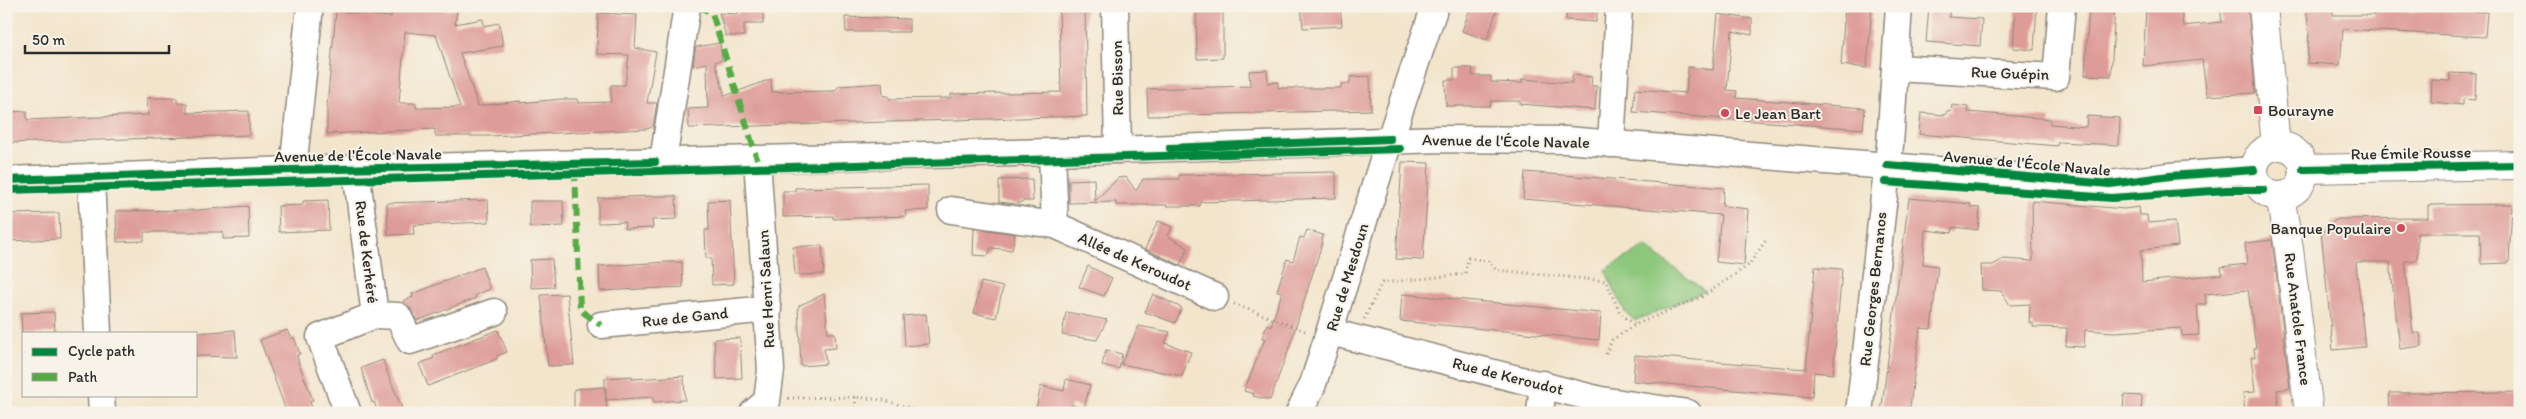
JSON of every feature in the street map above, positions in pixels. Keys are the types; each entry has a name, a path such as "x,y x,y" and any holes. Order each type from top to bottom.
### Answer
{"main road":[{"path":"2264,6 2276,146"},
{"path":"2276,146 2291,149 2297,154 2303,168 2300,184 2295,190 2280,196 2263,190 2255,178 2254,170 2260,154 2276,146"},
{"name":"Rue Émile Rousse","path":"2303,168 2520,165"},
{"name":"Rue Anatole France","path":"2280,196 2289,249 2309,413"}],"street":[{"path":"293,170 310,6"},
{"path":"663,161 687,6"},
{"name":"Rue Bisson","path":"1115,6 1118,150"},
{"name":"Rue de Mesdoun","path":"1299,413 1313,384 1390,139 1435,6"},
{"path":"1611,144 1619,6"},
{"name":"Rue Georges Bernanos","path":"1859,413 1887,165 1899,6"},
{"name":"Rue Guépin","path":"1895,68 2056,77 2062,6"},
{"name":"Avenue de l'École Navale","path":"6,180 293,170 1052,152 1390,139 1566,140 1887,165 2062,182 2110,184 2170,176 2254,170"},
{"path":"1052,152 1055,226"},
{"name":"Rue Henri Salaun","path":"757,159 771,370 760,404"},
{"name":"Rue de Kerhéré","path":"348,413 320,337 375,315 356,170"},
{"path":"91,177 98,332"},
{"name":"Allée de Keroudot","path":"951,210 1055,226 1215,297"},
{"name":"Rue de Gand","path":"601,326 768,309"},
{"path":"375,315 398,316 410,341 494,312"},
{"name":"Rue de Keroudot","path":"1328,336 1543,384 1601,400 1688,413"},
{"path":"1540,413 1543,384"},
{"path":"101,396 102,413"}],"path":[{"path":"1606,354 1612,340 1635,325 1703,296 1750,265 1766,240"},
{"path":"1361,326 1382,283 1465,274 1468,258 1488,261 1496,270 1606,281 1620,313 1635,325"},
{"path":"1215,297 1328,336"},
{"path":"760,404 794,399 855,397 883,400 926,413"},
{"path":"855,397 856,413"}],"green space":[{"path":"1645,246 1705,291 1635,321 1625,312 1605,270"}],"building":[{"path":"392,6 457,10 455,24 483,19 484,26 499,23 503,46 460,53 478,106 562,99 577,99 578,103 611,102 611,85 625,85 629,55 597,54 598,13 637,15 635,48 656,52 647,103 657,103 653,126 648,129 489,136 435,136 435,129 327,134 327,105 336,11 391,17","holes":["405,32 436,35 460,107 416,108 416,103 399,103"]},
{"path":"738,6 763,6 763,24 744,24 744,36 726,36 719,13 738,14"},
{"path":"1059,6 1085,6 1087,116 689,128 688,109 708,108 707,63 693,66 696,47 720,43 722,60 715,62 725,96 771,79 772,92 835,91 839,86 882,83 883,96 889,96 889,99 951,98 951,94 1061,92"},
{"path":"1196,6 1223,6 1223,58 1197,59"},
{"path":"1301,6 1340,6 1342,26 1303,28"},
{"path":"1471,6 1498,6 1487,40 1462,31"},
{"path":"1567,6 1598,6 1596,22 1566,20"},
{"path":"1845,6 1872,6 1867,68 1841,65"},
{"path":"1929,6 1950,6 1949,17 1982,19 1980,46 1926,42"},
{"path":"2016,6 2037,6 2034,50 2013,48"},
{"path":"2089,6 2115,6 2111,76 2085,75"},
{"path":"2146,6 2181,6 2183,26 2222,22 2220,6 2248,6 2255,93 2207,96 2202,60 2143,66"},
{"path":"2306,6 2332,6 2333,15 2374,15 2374,10 2424,12 2424,8 2487,12 2485,37 2343,29 2340,65 2307,63 2309,33"},
{"path":"1718,14 1752,19 1752,35 1732,31 1727,90 1737,91 1736,98 1865,108 1863,129 1633,112 1635,89 1686,93 1688,67 1713,70"},
{"path":"845,17 909,19 909,32 846,32"},
{"path":"1454,68 1473,68 1472,76 1491,76 1491,82 1522,83 1522,79 1572,83 1572,75 1592,77 1591,86 1597,86 1595,110 1520,104 1520,101 1491,101 1490,106 1446,106 1445,80 1454,80"},
{"path":"1267,70 1268,83 1278,82 1278,88 1341,88 1341,84 1350,84 1350,77 1370,76 1371,110 1148,116 1147,89 1250,86 1249,71"},
{"path":"2450,73 2476,74 2475,100 2463,99 2463,105 2431,102 2432,80 2450,81"},
{"path":"147,98 177,98 177,103 187,103 187,113 249,111 249,135 6,143 6,112 27,111 27,120 148,115"},
{"path":"1952,105 1968,107 1968,112 2050,119 2050,124 2086,127 2087,116 2120,118 2119,145 2058,142 2057,146 1919,134 1921,113 1946,115 1947,111 1951,112"},
{"path":"1402,162 1429,163 1423,260 1396,259"},
{"path":"1336,172 1336,198 1201,202 1200,206 1116,205 1116,202 1069,203 1069,180 1094,179 1095,201 1118,178 1126,177 1136,191 1143,179 1179,179 1179,175"},
{"path":"1525,172 1724,188 1722,206 1748,209 1744,265 1716,262 1721,215 1523,199"},
{"path":"1032,179 1033,201 1023,201 1017,204 999,202 999,180"},
{"path":"928,185 928,210 905,211 906,216 833,219 833,216 783,217 783,191 795,191 795,188"},
{"path":"676,196 677,219 652,220 653,228 624,229 625,222 598,223 598,198"},
{"path":"1909,198 1971,204 1970,207 1980,208 1978,230 1953,227 1952,233 1925,230 1923,264 1938,266 1931,329 1920,328 1910,407 1907,406 1907,413 1881,413"},
{"path":"328,200 329,230 279,232 278,206 303,205 303,201"},
{"path":"488,200 489,222 413,225 414,234 388,235 387,203"},
{"path":"730,200 734,284 712,285 711,258 706,258 705,230 709,230 708,201"},
{"path":"530,201 563,201 564,226 530,227"},
{"path":"2032,201 2124,209 2139,207 2140,215 2147,215 2148,223 2175,221 2178,246 2141,250 2142,282 2222,274 2221,267 2247,264 2245,243 2272,240 2290,388 2277,390 2279,413 2245,413 2243,393 2255,392 2251,357 2255,357 2254,348 2256,348 2248,290 2205,294 2206,304 2197,304 2199,335 2182,336 2181,328 2114,332 2085,330 2084,347 2066,346 2067,328 2033,327 2033,323 2029,323 2030,304 2010,305 2001,291 1982,290 1981,265 1993,265 2003,259 2033,261"},
{"path":"2512,204 2509,263 2481,264 2480,233 2417,233 2417,260 2405,261 2413,333 2420,333 2422,346 2400,349 2390,262 2356,262 2365,347 2333,350 2321,231 2326,231 2334,221 2339,219 2428,218 2428,205"},
{"path":"248,206 249,238 223,239 223,232 144,232 144,241 117,242 116,211 197,210"},
{"path":"59,213 60,239 6,241 6,214"},
{"path":"1158,221 1172,227 1168,236 1188,248 1180,265 1145,249"},
{"path":"974,228 1015,234 1012,250 991,248 988,256 973,255"},
{"path":"1307,230 1323,235 1322,244 1289,348 1270,400 1253,396 1254,394 1244,391 1265,339 1262,338 1267,324 1271,326 1282,292 1277,291 1287,259 1293,261 1300,237 1304,238"},
{"path":"822,245 824,274 795,275 793,247"},
{"path":"552,259 554,287 531,288 530,260"},
{"path":"682,262 683,287 600,291 599,266"},
{"path":"1088,266 1112,278 1104,296 1079,287"},
{"path":"482,267 490,289 475,295 476,298 417,321 411,309 403,301 413,297 412,294"},
{"path":"1815,267 1842,269 1833,374 1814,372 1812,397 1633,381 1635,355 1806,369"},
{"path":"981,282 1003,287 996,318 974,313"},
{"path":"567,294 574,365 548,366 541,295"},
{"path":"824,294 828,333 835,333 836,348 824,349 826,364 801,366 798,308 800,305"},
{"path":"1153,294 1182,308 1175,323 1145,312"},
{"path":"1402,294 1601,313 1599,340 1400,321"},
{"path":"54,312 55,332 22,333 21,313"},
{"path":"1066,312 1107,320 1097,340 1062,335"},
{"path":"926,314 929,344 905,346 903,316"},
{"path":"1139,326 1170,332 1165,343 1191,352 1182,376 1121,364"},
{"path":"235,330 237,357 198,356 198,333"},
{"path":"287,330 291,339 294,337 300,354 297,355 299,364 313,400 310,402 314,413 287,413 260,340"},
{"path":"498,330 507,352 497,356 497,359 428,386 419,364 434,358 433,355"},
{"path":"740,338 742,378 717,379 714,339"},
{"path":"1106,350 1122,354 1119,369 1102,365"},
{"path":"383,360 404,413 378,413 374,402 372,403 361,368"},
{"path":"632,376 632,379 684,376 685,400 654,402 653,397 606,400 605,388 607,413 574,413 574,389 605,387 605,378"},
{"path":"1066,379 1090,385 1084,408 1071,405 1070,413 1035,413 1041,386 1064,391"},
{"path":"2520,392 2520,413 2390,413 2389,393"},
{"path":"2124,395 2142,396 2141,413 2123,413"}],"marked path":[{"path":"697,6 712,13 757,159"},
{"path":"575,169 580,310 601,325"}],"cycle path":[{"path":"1170,148 1390,139"},
{"path":"6,190 1400,149"},
{"path":"6,180 293,170 655,162"},
{"path":"1887,165 2110,184 2170,176 2254,170"},
{"path":"2303,169 2520,165"},
{"path":"1885,182 2112,198 2227,190 2263,190"}],"place":[{"name":"Bourayne","path":"2258,110"},
{"name":"Le Jean Bart","path":"1725,113"},
{"name":"Banque Populaire","path":"2401,228"}]}
